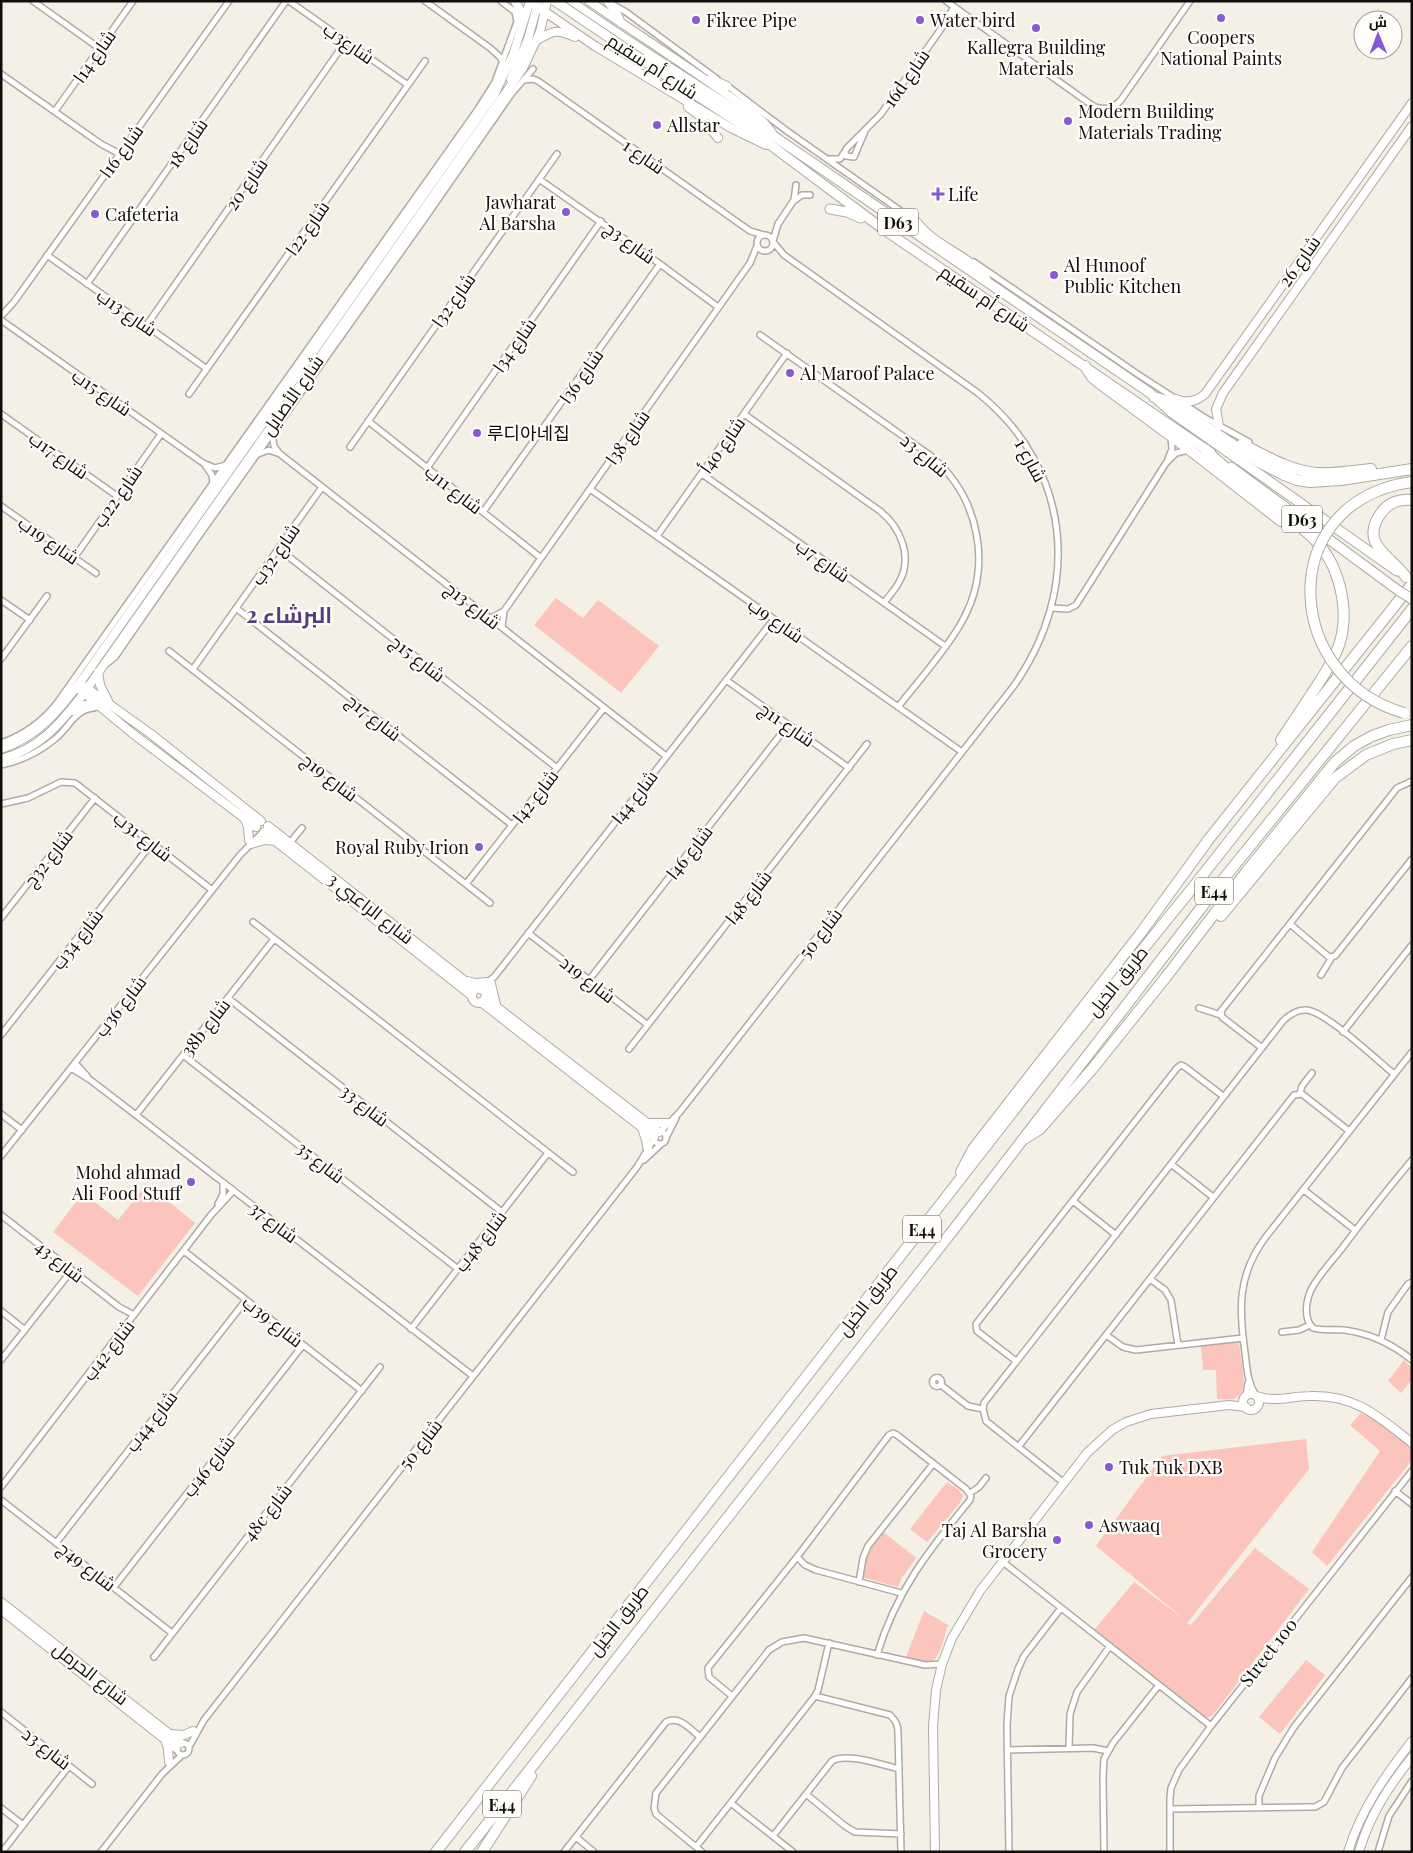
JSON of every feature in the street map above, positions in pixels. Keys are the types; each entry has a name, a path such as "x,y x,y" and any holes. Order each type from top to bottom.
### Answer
{"highway":[{"path":"1085,366 1089,374 1099,383 1190,450 1310,544 1328,564 1339,585"},
{"path":"1152,395 1168,398 1223,434 1283,464 1309,472 1324,473 1412,464"},
{"path":"1152,395 1167,401 1259,462 1290,478 1319,482 1412,469"},
{"path":"1205,448 1225,468 1318,544 1331,561 1344,608 1342,640 1336,655 1288,729 1248,784 1242,799"},
{"path":"1408,714 1389,708 1368,697 1348,682 1337,669 1317,633 1311,608 1310,591 1316,558 1324,540 1335,523 1350,508 1367,496 1380,490 1412,482"},
{"path":"959,1181 964,1164 973,1149 1410,581 1400,568 1380,551 1374,533 1378,518 1386,507 1399,500 1412,500"},
{"name":"طريق الخيل","path":"436,1852 959,1181 1412,609"},
{"name":"طريق الخيل","path":"465,1852 1233,867 1412,646"},
{"path":"1022,1139 1034,1134 1093,1068 1335,762 1354,746 1384,731 1412,725"},
{"path":"1184,954 1203,937 1335,778 1355,762 1375,751 1393,744 1412,740"},
{"path":"482,1852 522,1792 540,1757"}],"main road":[{"name":"شارع أم سقيم","path":"555,1 774,136 990,286 1152,395 1198,431 1410,581"},
{"name":"شارع أم سقيم","path":"570,1 643,56 884,229 1205,448 1412,599"},
{"path":"830,209 851,213 884,229"},
{"path":"917,223 926,232 979,270 990,286"}],"street":[{"path":"32,1 99,48"},
{"name":"شارع 14ا","path":"55,111 133,1"},
{"name":"شارع 16ا","path":"2,319 229,1"},
{"name":"شارع3ب","path":"288,1 408,85"},
{"name":"شارع 18","path":"87,284 288,1"},
{"path":"425,1 490,48 500,57 503,63"},
{"path":"172,547 211,488 389,236 401,216 480,110 503,63 517,22 517,17 513,10 501,1"},
{"path":"516,1 524,24"},
{"path":"501,99 524,50 541,3 529,1"},
{"name":"شارع الأصايل","path":"1,749 30,735 50,720 78,685 110,634 172,547 244,451 480,110 494,95 505,73 524,24 529,1"},
{"path":"560,22 558,12 562,1"},
{"path":"582,1 591,3 699,74 762,120 774,136"},
{"path":"946,1 1093,106 1107,109 1113,107 1121,100 1190,1"},
{"path":"608,2 616,12 621,23"},
{"path":"608,2 626,12 765,115 917,223 1080,335 1176,399 1219,426 1267,452 1283,464"},
{"name":"شارع الأصايل","path":"1,759 20,753 36,744 58,727 194,539 523,68 536,41 545,12 541,3"},
{"name":"16d شارع","path":"828,159 840,159 880,114 943,26 950,20 956,8"},
{"path":"545,12 595,46 670,91 739,132 772,147"},
{"path":"536,41 549,33 559,31 595,46"},
{"name":"شارع 20","path":"146,326 346,41"},
{"path":"490,48 498,50 508,47"},
{"name":"شارع 22ا","path":"189,394 425,60"},
{"path":"194,539 256,456 403,250 506,100 533,69 538,81"},
{"path":"1,74 118,156"},
{"path":"699,74 727,86"},
{"path":"524,80 533,79 538,81"},
{"name":"شارع 1","path":"538,81 750,231 765,234"},
{"path":"670,91 700,116 718,138"},
{"name":"شارع 26","path":"1176,399 1185,402 1194,401 1205,394 1412,103"},
{"name":"شارع 26","path":"1219,426 1216,411 1219,400 1412,126"},
{"name":"16d شارع","path":"845,152 846,156 854,157 866,129"},
{"name":"شارع 32ا","path":"350,447 557,154"},
{"path":"1374,157 1368,170 1376,178"},
{"name":"شارع 3ج","path":"539,179 601,221 718,307"},
{"path":"794,200 796,185"},
{"path":"778,224 772,248 766,251 757,245 760,236 778,224 794,200 802,195 810,195"},
{"name":"شارع 34ا","path":"427,468 601,221"},
{"name":"شارع 1","path":"750,231 757,245"},
{"path":"765,234 771,237 774,242"},
{"name":"شارع 1","path":"774,242 784,255 978,393 997,409 1013,428 1037,466 1045,486 1054,514 1057,537 1058,564 1052,608 1041,639 1026,668 962,752"},
{"name":"شارع 38ا","path":"489,619 504,611 750,263 757,245"},
{"path":"393,253 403,250"},
{"name":"شارع 1","path":"766,251 784,255"},
{"name":"شارع 38ا","path":"750,263 766,251"},
{"name":"شارع 13ب","path":"47,256 207,369"},
{"name":"شارع 36ا","path":"484,512 660,264"},
{"path":"1271,301 1269,313 1276,317"},
{"path":"352,320 353,309"},
{"name":"شارع 15ب","path":"2,319 203,463"},
{"name":"شارع 3د","path":"760,335 931,456 953,478 966,498 978,536 979,559 975,590 965,616 945,646 898,707"},
{"name":"شارع 40أ","path":"657,536 787,354"},
{"name":"شارع 17ب","path":"1,414 117,496"},
{"path":"744,414 880,511 892,522 903,544 905,562 898,584 884,603"},
{"name":"شارع 11ب","path":"368,421 541,558"},
{"path":"272,433 274,446 280,454"},
{"name":"شارع 22ب","path":"74,558 161,434"},
{"path":"1052,608 1068,609 1076,605 1166,463 1172,449 1170,435"},
{"path":"256,456 265,450 280,454"},
{"path":"1166,463 1176,453 1190,450"},
{"path":"203,463 218,468 244,451"},
{"name":"شارع 13ج","path":"280,454 666,756"},
{"path":"203,463 212,475 211,488"},
{"name":"شارع 7ب","path":"702,474 945,646"},
{"name":"شارع 32ب","path":"193,669 322,487"},
{"name":"شارع 9ب","path":"590,489 962,752"},
{"name":"شارع 19ب","path":"1,506 96,574"},
{"name":"شارع 15ج","path":"279,549 557,768"},
{"path":"1,659 47,596"},
{"path":"1,600 30,620"},
{"name":"شارع 17ج","path":"236,608 512,825"},
{"name":"شارع 38ا","path":"502,627 504,611"},
{"name":"شارع 44ا","path":"480,994 774,619"},
{"path":"1,743 15,741 51,710 110,634"},
{"name":"شارع 19ج","path":"169,651 490,903"},
{"path":"100,669 102,690 115,708"},
{"name":"شارع 11ج","path":"726,680 849,768"},
{"name":"شارع الراعبي 3","path":"78,685 115,708 150,734 276,841 496,1006 656,1135"},
{"name":"شارع الراعبي 3","path":"85,690 101,708 243,815 289,844 464,980 643,1124"},
{"path":"69,712 86,705 101,708"},
{"path":"1,765 24,758 44,747 61,734 76,715 83,711 90,708 101,708"},
{"name":"شارع 42ا","path":"466,884 604,708"},
{"name":"شارع 46ا","path":"589,980 788,725"},
{"name":"شارع 48ا","path":"629,1049 867,744"},
{"name":"شارع 50","path":"162,1774 179,1746 204,1720 637,1167 656,1135 679,1113 962,752"},
{"path":"1221,1015 1221,1011 1227,1006 1397,788 1412,781"},
{"name":"شارع 31ب","path":"1,804 28,798 61,782 75,783 212,890"},
{"name":"شارع 32ج","path":"1,918 95,798"},
{"path":"243,815 248,827 250,842 262,840 276,841"},
{"name":"شارع 36ب","path":"1,1156 261,827"},
{"path":"289,844 302,828"},
{"name":"شارع 34ب","path":"1,1035 152,843"},
{"path":"1321,975 1332,957 1337,954 1412,859"},
{"path":"252,922 573,1172"},
{"path":"1290,924 1329,957 1332,957"},
{"name":"شارع 19د","path":"528,932 648,1025"},
{"name":"38b شارع","path":"136,1115 274,939"},
{"path":"1343,1032 1412,944"},
{"path":"464,980 475,983 489,983 496,1006"},
{"name":"شارع 33","path":"228,998 502,1212"},
{"path":"1227,1006 1224,1014 1227,1021"},
{"path":"1199,1008 1221,1015 1262,1048"},
{"path":"1064,1483 986,1420 983,1409 984,1403 1283,1021 1297,1011 1314,1011 1394,1074"},
{"path":"1251,1395 1243,1338 1241,1304 1247,1269 1258,1248 1348,1131 1412,1052"},
{"name":"شارع 35","path":"183,1055 458,1269"},
{"name":"شارع 37","path":"73,1066 472,1378"},
{"path":"1016,1361 977,1331 976,1326 1177,1068 1181,1066 1189,1070 1223,1096"},
{"path":"1300,1094 1302,1086 1312,1073"},
{"path":"1019,1446 1294,1095 1300,1094 1348,1131"},
{"name":"شارع 50","path":"666,1138 679,1113"},
{"path":"1,1114 22,1130"},
{"path":"648,1150 643,1124 669,1123"},
{"path":"664,1133 666,1138 661,1144 656,1143 656,1135 664,1133"},
{"name":"شارع 50","path":"637,1167 661,1144"},
{"name":"شارع 48ب","path":"411,1329 548,1153"},
{"path":"1412,1160 1312,1287 1307,1303 1308,1321 1310,1325 1317,1329 1347,1330 1381,1340 1412,1360"},
{"path":"1171,1164 1213,1197"},
{"name":"شارع 42ب","path":"214,1212 222,1197 223,1183"},
{"path":"1304,1190 1355,1230"},
{"name":"شارع 42ب","path":"1,1487 214,1212 233,1191"},
{"path":"1073,1202 1116,1235"},
{"name":"شارع 43","path":"1,1215 132,1318"},
{"name":"شارع 39ب","path":"184,1251 362,1391"},
{"path":"1,1360 72,1270"},
{"path":"1150,1279 1165,1290 1171,1300 1178,1345"},
{"path":"1381,1340 1388,1312 1408,1284 1412,1284"},
{"name":"شارع 44ب","path":"56,1542 246,1300"},
{"path":"1,1312 25,1330"},
{"path":"1282,1332 1299,1330 1310,1325"},
{"path":"1106,1335 1129,1350 1243,1338"},
{"name":"شارع 46ب","path":"114,1587 303,1345"},
{"name":"48c شارع","path":"154,1657 380,1367"},
{"path":"941,1385 968,1406 983,1409"},
{"path":"1251,1395 1259,1400 1258,1406"},
{"path":"1246,1407 1243,1402 1251,1395"},
{"path":"1230,1405 1251,1395 1271,1399 1313,1395 1346,1400 1365,1407 1376,1414 1412,1443"},
{"path":"935,1852 933,1726 939,1676 942,1664 960,1622 980,1591 1087,1453 1112,1430 1126,1422 1151,1414 1230,1405 1253,1409 1271,1399"},
{"path":"732,1696 709,1677 708,1668 797,1557 889,1435 897,1435 970,1493"},
{"path":"859,1582 863,1558 868,1546 933,1464"},
{"name":"Street 100","path":"1170,1852 1171,1788 1174,1778 1184,1762 1412,1471"},
{"path":"970,1493 986,1478"},
{"path":"1396,1491 1412,1504"},
{"path":"877,1654 901,1593 919,1564 970,1500 970,1493"},
{"name":"شارع 49ج","path":"1,1500 172,1633"},
{"path":"797,1557 805,1565 816,1570 901,1593"},
{"path":"1003,1562 1211,1726"},
{"path":"1259,1807 1258,1802 1261,1791 1284,1742 1412,1576"},
{"name":"شارع الحرمل","path":"1,1602 166,1736"},
{"path":"1009,1852 1007,1711 1013,1682 1032,1644 1060,1608"},
{"name":"شارع الحرمل","path":"1,1610 179,1746"},
{"path":"702,1852 656,1814 653,1800 656,1793 764,1655 775,1645 796,1638 829,1643 924,1665 934,1670 939,1676"},
{"path":"696,1847 732,1804 815,1696 829,1643"},
{"path":"1069,1748 1070,1714 1077,1692 1082,1682 1110,1646"},
{"path":"924,1665 942,1664"},
{"path":"1170,1809 1314,1807 1324,1802 1342,1768 1412,1678"},
{"path":"1104,1852 1103,1768 1108,1751 1159,1685"},
{"path":"815,1696 890,1715 895,1720 898,1726 901,1852"},
{"name":"شارع 3د","path":"1,1712 92,1784"},
{"name":"شارع 50","path":"162,1774 182,1755 187,1753 204,1720"},
{"path":"564,1852 666,1722 678,1720 700,1737"},
{"path":"170,1762 166,1736 193,1731"},
{"path":"1348,1852 1356,1829 1373,1794 1412,1741"},
{"path":"182,1755 179,1754 179,1746 189,1747"},
{"path":"1007,1750 1093,1748 1108,1751"},
{"path":"1359,1852 1374,1812 1412,1757"},
{"path":"773,1836 832,1761 837,1758 848,1758 899,1769"},
{"path":"2,1852 69,1766"},
{"path":"101,1852 162,1774"},
{"path":"1378,1852 1389,1816 1412,1781"},
{"path":"806,1794 855,1832 901,1834"},
{"path":"732,1804 793,1852"},
{"path":"1,1808 23,1825"},
{"path":"576,1837 594,1852"}],"shaded area":[{"path":"556,598 583,618 598,600 659,646 621,693 534,625"},
{"path":"147,1184 195,1223 138,1296 53,1232 83,1193 118,1220"},
{"path":"1235,1341 1239,1343 1243,1374 1242,1390 1239,1396 1234,1399 1217,1399 1216,1370 1203,1370 1201,1345"},
{"path":"1404,1360 1412,1368 1412,1380 1401,1393 1388,1381"},
{"path":"1361,1413 1384,1425 1412,1447 1412,1460 1327,1566 1312,1552 1380,1451 1350,1425"},
{"path":"1306,1439 1309,1469 1187,1623 1191,1625 1255,1548 1309,1589 1213,1715 1204,1717 1094,1630 1134,1582 1184,1619 1096,1546 1162,1456"},
{"path":"947,1482 959,1490 963,1496 960,1503 927,1542 910,1529"},
{"path":"882,1531 916,1558 901,1579 898,1587 862,1577 868,1552"},
{"path":"924,1611 948,1625 940,1651 931,1661 906,1657"},
{"path":"1306,1660 1325,1675 1280,1734 1259,1717"}],"place":[{"name":"Coopers National Paints","path":"1221,18"},
{"name":"Fikree Pipe","path":"696,20"},
{"name":"Water bird","path":"920,20"},
{"name":"Kallegra Building Materials","path":"1036,28"},
{"name":"Modern Building Materials Trading","path":"1068,121"},
{"name":"Allstar","path":"657,125"},
{"name":"Life","path":"938,194"},
{"name":"Jawharat Al Barsha","path":"566,212"},
{"name":"Cafeteria","path":"95,214"},
{"name":"Al Hunoof Public Kitchen","path":"1054,275"},
{"name":"Al Maroof Palace","path":"790,373"},
{"name":"루디아네집","path":"477,433"},
{"name":"Royal Ruby Irion","path":"479,847"},
{"name":"Mohd ahmad Ali Food Stuff","path":"191,1182"},
{"name":"Tuk Tuk DXB","path":"1109,1467"},
{"name":"Aswaaq","path":"1089,1525"},
{"name":"Taj Al Barsha Grocery","path":"1057,1540"}],"district":[{"name":"البرشاء 2","path":"289,614"}]}
